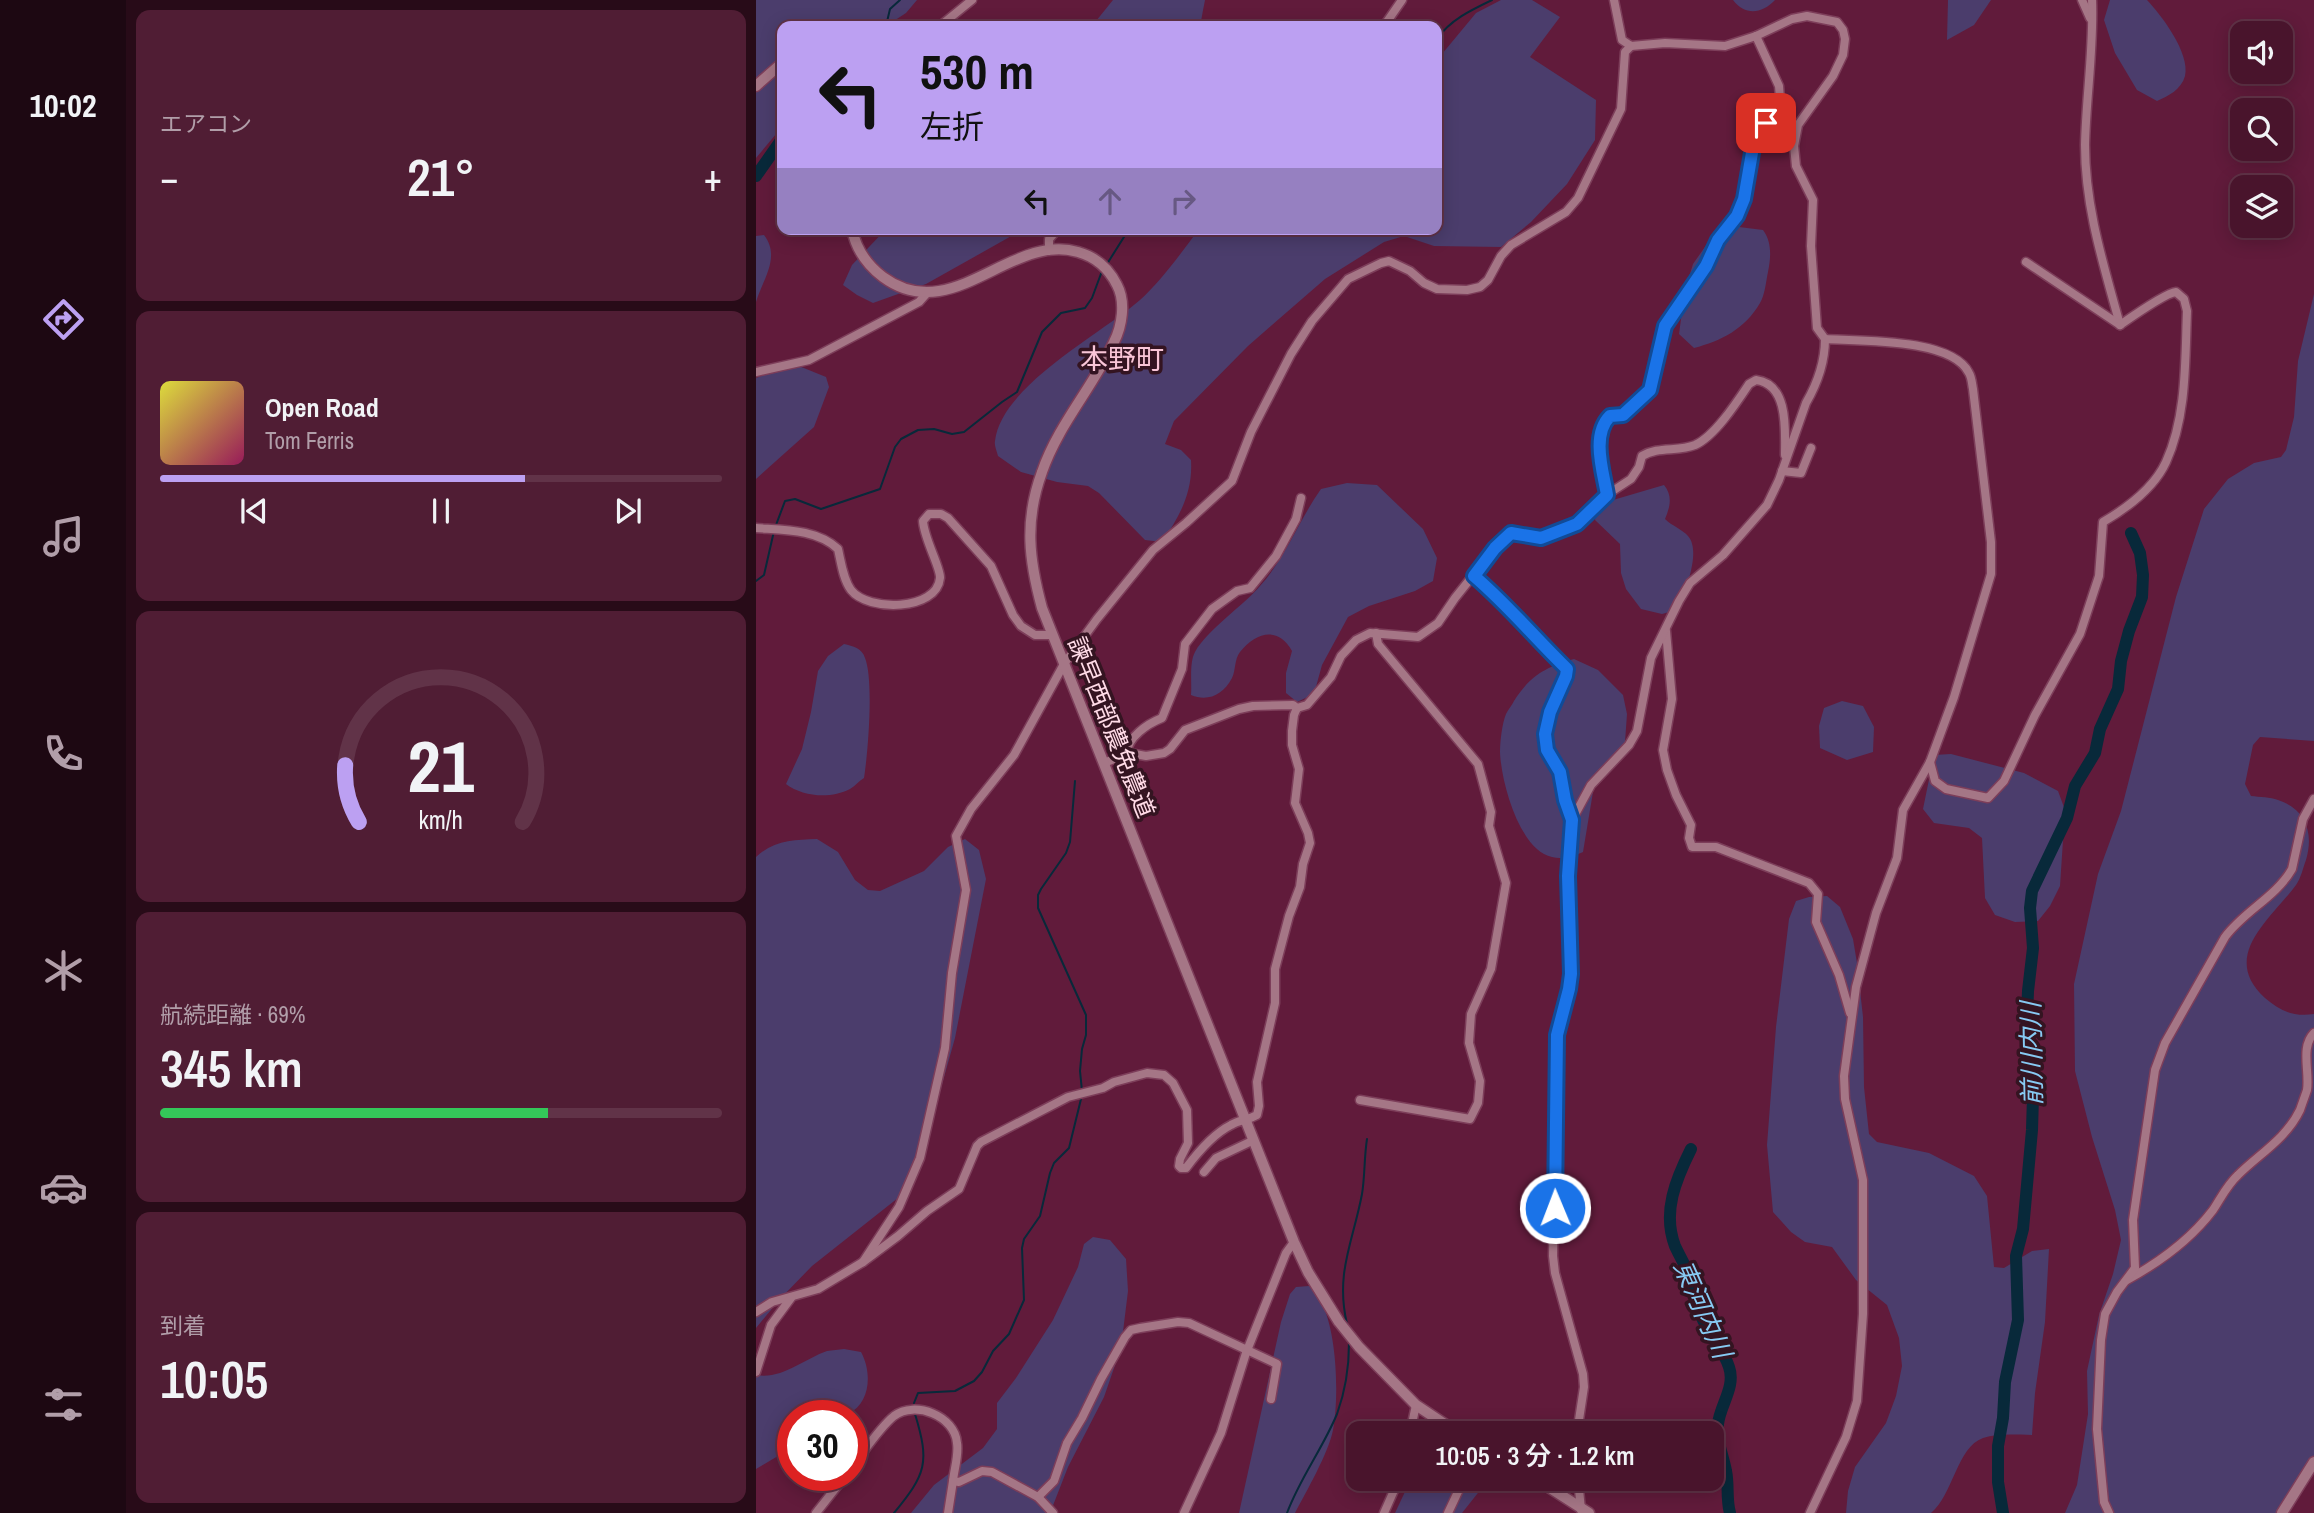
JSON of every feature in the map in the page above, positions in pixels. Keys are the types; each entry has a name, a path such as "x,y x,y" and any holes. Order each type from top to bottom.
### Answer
{"street":[{"path":"946,21 972,0"},
{"path":"1387,21 1402,0"},
{"path":"1572,820 1591,785 1629,745 1637,731 1651,658 1690,583 1724,555 1767,505 1819,373 1825,339 1818,328 1811,246 1813,200 1796,166 1794,146 1798,125 1833,76 1843,55 1845,39 1837,22 1807,16 1791,19 1756,36 1725,46 1665,43 1631,46 1622,40 1614,0"},
{"path":"2082,0 2093,23"},
{"path":"2092,0 2093,23 2085,146 2088,187 2094,228 2120,325"},
{"path":"1607,495 1600,438 1605,420 1610,416 1623,415 1650,390 1665,326 1706,266 1718,240 1737,216 1744,199 1753,147 1780,99 1779,86 1756,36"},
{"path":"863,1262 900,1207 920,1158 945,1048 952,973 965,890 956,836 971,809 1014,755 1065,664 1153,550 1232,481 1251,432 1291,354 1312,321 1348,279 1381,262 1389,261 1410,271 1424,284 1437,289 1467,290 1480,287 1488,280 1501,256 1511,245 1566,212 1578,198 1621,108 1625,52 1631,46"},
{"path":"756,86 777,68"},
{"path":"756,373 809,360 919,302 926,293 905,288 881,276 863,257 854,235"},
{"path":"1049,248 1049,239 1053,235"},
{"name":"諫早西部農免農道","path":"926,293 959,286 1049,248 1065,248 1090,255 1108,271 1118,287 1122,302 1115,341 1051,451 1041,474 1031,517 1029,541 1032,570 1052,635 1308,1272 1339,1322 1359,1347 1416,1405 1440,1421"},
{"path":"2026,262 2120,325"},
{"path":"1930,762 1935,781 1946,789 1988,798 2004,782 2035,715 2080,634 2099,576 2103,522 2131,503 2152,482 2165,463 2177,426 2181,401 2187,311 2184,299 2176,292 2167,293 2120,325"},
{"path":"1810,1513 1846,1437 1857,1401 1863,1314 1863,1180 1845,1099 1844,1076 1856,987 1876,913 1897,858 1903,810 1930,762 1954,697 1990,574 1991,542 1973,389 1969,373 1962,363 1942,351 1906,345 1825,339"},
{"path":"1104,763 1126,754 1146,756 1164,753 1185,730 1239,709 1293,705 1297,708 1307,705 1331,677 1341,656 1356,640 1376,632 1418,637 1438,623 1495,548 1511,533 1541,538 1577,524 1607,495 1631,479 1642,456 1649,451 1696,444 1718,426 1749,384 1756,380 1765,381 1773,388 1780,401 1784,419 1784,466"},
{"path":"1784,466 1801,473 1811,448"},
{"path":"1126,754 1134,737 1152,722 1162,718 1182,669 1185,644 1212,609 1237,591 1250,588 1276,556 1296,519 1301,498"},
{"path":"756,527 804,533 830,542 838,549 844,575 851,590 865,601 906,605 931,594 940,582 940,573 924,534 923,521 929,514 942,514 961,530 991,566 1013,615 1021,626 1035,635 1052,635"},
{"path":"1474,576 1505,603 1567,669 1550,712 1545,734 1547,750 1560,772 1572,820 1568,876 1571,974 1557,1035 1553,1256 1555,1273 1583,1374 1584,1387 1579,1421"},
{"path":"1666,628 1672,699 1663,750 1676,795 1691,825 1689,838 1692,847 1716,847 1809,883 1818,894 1816,922 1839,975 1851,1018"},
{"path":"1360,1100 1470,1119 1478,1103 1480,1081 1469,1043 1471,1014 1491,969 1506,883 1489,826 1491,812 1478,764 1378,644 1376,632"},
{"path":"756,1312 772,1302 818,1289 863,1262 959,1189 976,1146 1068,1097 1147,1073 1164,1075 1173,1083 1187,1110 1188,1143 1180,1159 1181,1168 1186,1168 1222,1130 1235,1122 1257,1115 1257,1082 1275,1003 1275,969 1300,887 1303,864 1310,843 1295,803 1299,769 1292,746 1292,731 1297,708"},
{"path":"2109,1513 2104,1502 2097,1429 2101,1340 2105,1314 2135,1268 2133,1220 2155,1070 2165,1043 2225,937 2288,876 2303,819 2314,799"},
{"path":"2124,1282 2153,1264 2191,1233 2211,1212 2238,1174 2278,1141 2299,1111 2307,1090 2307,1044 2314,1033"},
{"path":"1204,1172 1216,1158 1254,1140"},
{"path":"1184,1513 1221,1433 1248,1349 1286,1253 1294,1242"},
{"path":"756,1371 771,1325 791,1298"},
{"path":"1038,1497 1054,1481 1067,1443 1131,1330 1178,1322 1189,1323 1248,1349 1278,1364 1271,1399"},
{"path":"1413,1421 1416,1405"},
{"path":"868,1447 892,1417 906,1409 922,1408 951,1428 958,1442 948,1513"},
{"path":"2282,1513 2314,1462"},
{"path":"953,1481 959,1482 982,1471 992,1472 1038,1497 1053,1513"},
{"path":"816,1513 833,1491"},
{"path":"1384,1513 1394,1491"},
{"path":"1448,1513 1458,1491"},
{"path":"1553,1491 1580,1510 1589,1513"},
{"path":"1579,1491 1580,1510"}],"shaded area":[{"path":"756,0 917,0 906,13 894,21 777,21 777,133 756,158"},
{"path":"1113,0 1205,0 1201,21 1096,21"},
{"path":"1501,0 1532,0 1560,17 1530,57 1596,100 1595,140 1567,184 1531,222 1501,247 1434,246 1404,236 1384,242 1325,279 1248,346 1174,421 1165,444 1181,450 1191,460 1190,483 1184,503 1162,542 1145,540 1099,493 1088,486 1057,482 1021,472 998,456 995,441 1001,421 1015,401 1033,381 1055,363 1140,300 1164,275 1194,235 1442,235 1442,54 1476,13"},
{"path":"1733,0 1775,0 1765,8 1748,11"},
{"path":"1948,0 1991,0 1974,25 1947,40"},
{"path":"2110,0 2147,0 2173,35 2183,57 2185,76 2170,95 2157,101 2137,90 2115,53 2104,20"},
{"path":"1731,226 1763,230 1766,235 1770,255 1763,296 1754,312 1740,327 1723,338 1694,348 1679,334 1685,290 1693,264 1714,234"},
{"path":"764,235 769,243 771,260 756,302 756,236"},
{"path":"880,235 1013,235 926,284 873,303 843,285 852,265"},
{"path":"2314,294 2314,741 2260,737 2253,745 2245,784 2251,796 2275,799 2295,809 2306,823 2309,841 2299,879 2254,939 2248,953 2247,967 2252,982 2271,1003 2294,1014 2314,1014 2314,1459 2279,1513 2065,1513 2077,1485 2088,1414 2087,1371 2099,1315 2121,1240 2075,1071 2074,984 2098,874 2121,811 2176,597 2204,509 2228,479 2254,463 2281,457 2286,450 2294,417 2298,361"},
{"path":"794,364 826,377 829,387 814,427 756,479 756,378"},
{"path":"1347,483 1377,485 1423,529 1437,558 1433,581 1415,591 1369,606 1348,617 1322,665 1314,694 1297,702 1286,693 1286,673 1292,651 1280,638 1267,635 1253,640 1240,652 1232,678 1220,693 1203,698 1191,695 1195,652 1216,627 1253,594 1269,575 1321,489"},
{"path":"1664,485 1670,502 1665,519 1688,536 1692,543 1693,561 1680,609 1662,614 1641,609 1626,589 1621,573 1620,544 1595,520 1596,511 1613,500"},
{"path":"844,644 862,652 868,668 869,717 864,778 850,789 834,794 800,792 786,784 802,749 818,671 828,656"},
{"path":"1574,659 1598,670 1623,695 1627,714 1625,742 1606,764 1594,786 1583,852 1556,858 1540,852 1521,828 1504,780 1500,743 1506,714 1526,685 1546,669"},
{"path":"1842,701 1863,706 1874,727 1873,752 1847,760 1820,748 1819,726 1824,708"},
{"path":"1951,754 2024,773 2058,791 2065,810 2060,886 2050,906 2038,921 2015,922 1995,915 1985,898 1982,838 1969,828 1934,823 1923,809 1934,755"},
{"path":"817,839 838,852 855,880 868,890 880,891 924,871 948,847 965,839 979,850 986,879 955,1038 932,1120 903,1194 812,1266 756,1328 756,857 777,844"},
{"path":"1827,896 1840,907 1853,939 1863,1017 1864,1087 1869,1134 1877,1142 1929,1153 1974,1176 1987,1196 1994,1267 2004,1268 2032,1251 2049,1249 2045,1322 2032,1435 1995,1435 1974,1443 1961,1461 1945,1495 1931,1513 1846,1513 1848,1491 1855,1467 1886,1423 1896,1396 1902,1366 1899,1338 1887,1305 1856,1280 1832,1247 1805,1242 1791,1232 1773,1212 1767,1145 1776,1027 1789,919 1796,901"},
{"path":"1093,1237 1110,1240 1126,1259 1128,1291 1121,1348 1104,1397 1068,1467 1049,1513 911,1513 934,1485 983,1448 997,1429 997,1403 1053,1320 1078,1267 1084,1244"},
{"path":"1309,1286 1324,1308 1332,1335 1336,1401 1331,1439 1295,1513 1239,1513 1281,1322 1290,1294 1296,1287"},
{"path":"844,1349 861,1352 868,1378 862,1400 777,1400 777,1457 756,1469 756,1375 765,1376 792,1368 827,1351"},
{"path":"1405,1491 1479,1491 1462,1513 1395,1513"}],"waterway":[{"path":"887,21 890,9 900,0"},
{"path":"1442,32 1469,12 1492,0"},
{"path":"756,176 777,146"},
{"path":"1107,264 1125,235"},
{"path":"776,525 785,501 795,499 821,509 880,489 895,447 901,439 918,430 934,429 952,434 964,432 1017,392 1042,332 1061,313 1085,308 1092,298 1102,271"},
{"path":"756,581 764,575 774,531"},
{"name":"前川内川","path":"2003,1513 1998,1482 1998,1446 2005,1382 2018,1320 2016,1256 2023,1229 2032,1130 2034,1062 2026,1040 2033,948 2030,908 2032,891 2067,818 2075,786 2095,753 2100,729 2118,689 2121,661 2142,597 2140,553 2131,533"},
{"path":"1075,781 1070,842 1066,853 1038,895 1038,908 1086,1015 1086,1035 1080,1071 1082,1091"},
{"path":"914,1403 918,1393 955,1391 974,1381 993,1351 1009,1334 1024,1300 1024,1239 1040,1216 1054,1163 1069,1148 1081,1099"},
{"path":"1347,1324 1344,1273 1362,1194 1367,1139"},
{"name":"東河内川","path":"1691,1149 1672,1196 1671,1233 1689,1276 1701,1315 1724,1355 1731,1374 1718,1430 1727,1476 1730,1513"},
{"path":"1287,1513 1337,1414 1346,1379 1349,1343"},
{"path":"894,1513 913,1488 922,1467 923,1445 915,1414"}],"district":[{"name":"本野町","path":"1122,359"}],"route":[{"path":"1555,1208 1557,1035 1571,974 1568,876 1572,820 1560,772 1547,750 1545,734 1550,712 1567,669 1505,603 1474,576 1495,548 1511,533 1541,538 1577,524 1607,495 1600,438 1605,420 1616,414 1623,415 1650,390 1665,326 1706,266 1718,240 1737,216 1744,199 1753,147 1766,123"}]}
